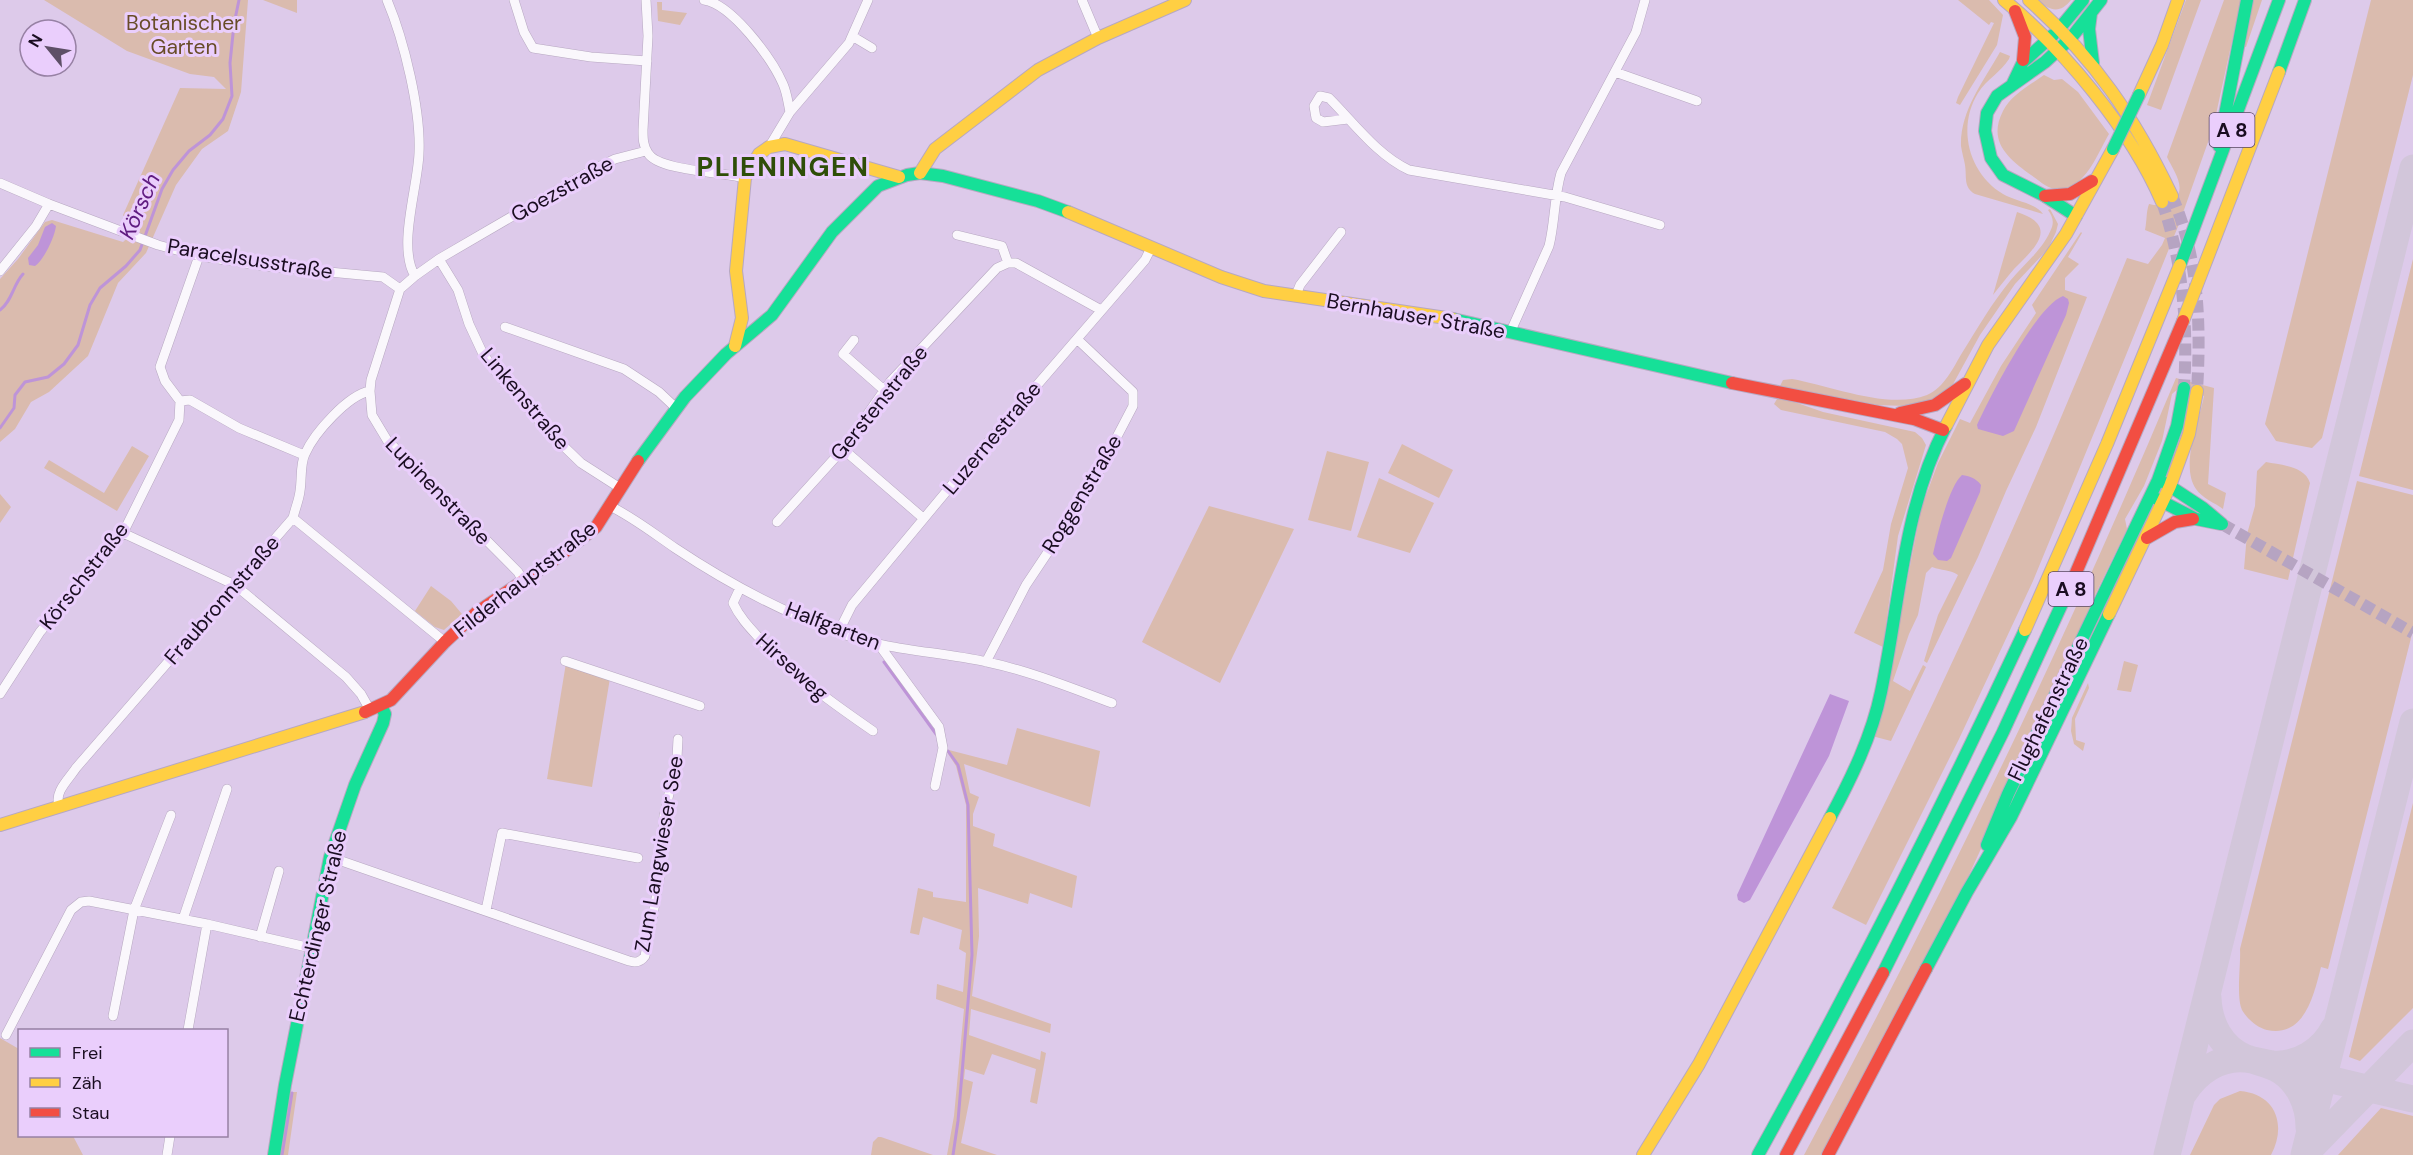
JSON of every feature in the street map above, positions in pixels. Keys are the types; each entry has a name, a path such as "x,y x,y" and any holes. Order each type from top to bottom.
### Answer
{"main road":[{"path":"920,173 934,149 1038,70 1098,38 1185,0"},
{"path":"2008,4 2048,39 2091,89 2124,136 2152,183 2167,199 2137,125 2117,93 2071,38 2030,0"},
{"path":"2023,62 2060,28 2083,0"},
{"path":"2076,216 2045,196 2003,175 1994,163 1987,146 1985,128 1988,110 1997,96 2045,62 2071,38 2101,0"},
{"path":"1643,1155 1699,1064 1834,810 1869,735 1881,693 1911,519 1924,477 1943,430 1993,338 2048,261 2098,177 2162,45 2178,0"},
{"path":"2216,174 2224,111 2247,0"},
{"name":"A 8","path":"1758,1155 1883,922 2002,679 2097,468 2169,294 2216,174 2279,0"},
{"name":"A 8","path":"1785,1155 1846,1046 1939,867 2070,590 2135,443 2195,297 2305,0"},
{"path":"2008,4 2025,37 2023,62 2013,84"},
{"path":"2091,13 2089,34 2093,63"},
{"path":"735,346 742,318 736,271 737,248 745,178 756,158 769,147 785,144 899,177"},
{"path":"876,170 878,186"},
{"name":"Bernhauser Straße","path":"899,177 920,173 943,176 1038,201 1093,221 1151,248 1239,284 1264,291 1406,310 1459,320 1703,377 1922,421 1943,430"},
{"name":"Filderhauptstraße","path":"0,825 375,708 400,691 445,642 476,613 584,537 603,519 620,488 676,408 735,346 762,325 778,308 832,232 878,186 899,177"},
{"path":"2045,196 2072,195 2098,177"},
{"path":"742,318 762,325"},
{"path":"1893,415 1935,405 1969,382"},
{"name":"Flughafenstraße","path":"1967,892 2008,794 2158,480 2177,426 2184,388"},
{"name":"Flughafenstraße","path":"1828,1155 1967,892 2029,782 2170,486 2189,434 2197,391"},
{"path":"2151,495 2196,519 2222,524 2203,508 2158,480"},
{"path":"2146,539 2175,522 2196,519"},
{"name":"Echterdinger Straße","path":"274,1155 310,948 330,857 355,785 383,723 385,714 375,708"}],"street":[{"path":"387,0 398,33 417,119 420,153 407,256 415,276"},
{"path":"514,0 524,32 533,48 591,57 647,61"},
{"path":"646,0 647,61 643,130 646,151 653,159 677,167 701,172 727,173 745,178"},
{"path":"704,0 715,2 759,43 783,85 790,112"},
{"path":"769,147 790,112 849,43 868,0"},
{"path":"1082,0 1098,38"},
{"path":"1510,333 1549,246 1555,195 1561,173 1636,32 1645,0"},
{"path":"852,36 872,48"},
{"path":"1615,72 1697,101"},
{"path":"1348,119 1394,163 1409,170 1555,195 1660,225"},
{"path":"781,127 785,144"},
{"name":"Goezstraße","path":"400,289 439,259 590,171 615,159 646,151"},
{"name":"Paracelsusstraße","path":"0,183 136,238 199,256 264,266 383,278 400,289"},
{"path":"0,271 36,226 49,204"},
{"path":"1296,295 1300,285 1341,232"},
{"path":"957,236 1002,246 1008,262 1016,263 1101,310"},
{"name":"Luzernestraße","path":"838,633 852,605 923,518 1145,260 1151,248"},
{"path":"199,256 160,367 165,381 180,401 190,400 239,428 304,455"},
{"name":"Linkenstraße","path":"439,259 459,290 469,324 483,354 497,373 549,432 581,463 620,488"},
{"name":"Gerstenstraße","path":"777,522 843,449 884,390 997,268 1008,262"},
{"name":"Lupinenstraße","path":"400,289 371,380 372,415 387,440 518,572 523,581"},
{"path":"505,327 624,369 659,392 676,408"},
{"name":"Roggenstraße","path":"986,662 1026,585 1088,492 1133,406 1133,392 1077,339"},
{"path":"854,340 843,354 884,390"},
{"name":"Fraubronnstraße","path":"59,805 58,793 76,768 293,518 300,492 304,455 316,436 359,393 370,391"},
{"name":"Körschstraße","path":"0,694 40,632 123,533 179,420 180,401"},
{"path":"843,449 923,518"},
{"name":"Halfgarten","path":"610,506 638,520 674,547 740,588 838,633 880,646 986,662 1045,678 1112,703"},
{"path":"293,518 445,642"},
{"path":"123,533 235,585 339,670 375,708"},
{"name":"Hirseweg","path":"740,588 733,603 738,615 777,657 811,689 873,731"},
{"path":"880,646 939,727 943,748 935,786"},
{"path":"565,661 700,706"},
{"name":"Zum Langwieser See","path":"486,910 634,963 641,961 645,956 659,882 664,816 677,758 678,740"},
{"path":"183,919 227,789"},
{"path":"113,1016 134,910 171,814"},
{"path":"330,857 486,910 502,833 638,858"},
{"path":"260,937 279,871"},
{"path":"6,1035 71,910 81,902 89,901 183,919 310,948"},
{"path":"188,1029 207,924"},
{"path":"167,1155 170,1137"}],"green space":[{"name":"Botanischer Garten","path":"44,0 248,0 241,92 228,131 202,149 176,185 146,253 118,283 88,356 49,392 31,402 15,429 0,442 0,279 45,222 52,220 123,242 135,231 123,215 180,88 226,89 214,77 190,74 127,51 78,21 78,18 73,18"},
{"path":"263,0 297,0 297,13"},
{"path":"1958,0 1989,0 2003,15 1997,45 1960,105 1956,103 1958,97 1994,23 1991,22 1989,25"},
{"path":"2038,0 2071,0 2059,9 2051,9"},
{"path":"2186,0 2201,0 2161,110 2147,105"},
{"path":"2224,0 2241,0 2213,128 2179,224 2033,581 1959,739 1866,925 1832,908 1912,748 1987,586 2059,423 2127,258 2148,264 2162,245 2165,238 2145,230 2148,207 2149,204 2169,203 2179,191 2176,174 2167,157"},
{"path":"2251,0 2262,0 2246,47 2241,46"},
{"path":"2371,0 2413,0 2413,75 2322,438 2312,448 2276,441 2265,424"},
{"path":"657,2 662,2 662,10 687,13 680,25 658,21"},
{"path":"2000,52 2010,56 1978,93 1972,106 1967,134 1970,148 1974,162 1991,185 2003,194 2035,207 2043,214 1975,194 1967,185 1961,146 1964,121 1974,97"},
{"path":"2044,75 2054,80 2062,79 2078,92 2109,134 2094,163 2084,176 2066,189 2055,189 2045,185 2015,163 1999,141 1999,122 2006,105"},
{"path":"2050,209 2058,224 2048,249 2015,284 1980,335 1952,386 1939,399 1905,406 1877,405 1780,386 1783,380 1792,379 1860,395 1895,400 1912,399 1933,392 1948,377 2003,289 2044,242 2053,225 2048,210"},
{"path":"2017,212 2038,224 2040,238 1993,295"},
{"path":"2081,232 2068,257 2079,264 2065,278 2065,290 2087,297 2036,427 1978,557 1927,663 1924,661 1938,615 1958,575 1932,567 1926,573 1918,615 1893,681 1910,691 1923,665 1926,667 1891,741 1872,736 1895,644 1921,509 1938,463 1960,419 1970,423 2001,366 2036,313 2032,305"},
{"path":"2413,259 2413,490 2359,476"},
{"path":"2176,378 2214,388 2208,484 2226,493 2223,509 2205,498 2196,489 2190,468 2192,444 2204,396 2192,389 2180,387 2172,394 2162,441 2144,486 2125,519 2127,529 1969,875 1884,1040 1821,1155 1804,1155 1904,964 1999,771 2090,575"},
{"path":"1783,398 1823,412 1915,432 1926,445 1898,536 1883,647 1854,633 1883,570 1891,524 1908,468 1902,444 1885,432 1781,410 1774,404 1777,399"},
{"path":"1402,444 1453,470 1439,498 1388,473"},
{"path":"132,446 149,456 117,511 44,468 49,460 104,493"},
{"path":"1327,451 1369,462 1351,531 1308,520"},
{"path":"2266,462 2298,470 2307,477 2310,483 2288,580 2244,569 2247,534 2255,506 2257,471"},
{"path":"1379,478 1434,503 1410,553 1357,537"},
{"path":"2357,481 2413,495 2413,630 2328,969 2321,967 2311,1001 2299,1021 2280,1031 2267,1030 2253,1023 2240,1004 2240,949"},
{"path":"0,494 11,507 0,523"},
{"path":"1209,506 1294,529 1220,683 1142,642"},
{"path":"431,586 451,601 462,614 444,630 435,627 415,611"},
{"path":"2124,661 2138,665 2131,692 2117,690"},
{"path":"566,663 610,678 592,787 547,779"},
{"path":"2088,683 2089,688 2075,719 2076,740 2085,743 2083,751 2074,744 2071,731 2072,718"},
{"path":"1017,728 1100,751 1090,807 964,764 970,793 979,797 973,814 973,826 995,834 993,846 1077,876 1072,908 1030,893 1028,904 978,888 979,936 972,996 1051,1024 1050,1033 971,1009 969,1035 1040,1060 1041,1051 1046,1053 1037,1104 1030,1102 1036,1069 992,1054 984,1075 965,1069 964,1079 973,1082 961,1143 997,1155 947,1155 954,1116 964,1009 936,999 937,984 963,992 966,953 959,949 962,930 923,917 919,935 910,933 918,888 933,892 933,897 966,902 966,805 956,766 945,749 1007,765"},
{"path":"2413,803 2413,1008 2360,1061 2349,1057"},
{"path":"0,1038 18,1048 18,1137 74,1137 83,1155 0,1155"},
{"path":"2240,1091 2262,1098 2275,1113 2278,1133 2271,1155 2190,1155 2214,1105 2220,1099"},
{"path":"290,1092 297,1092 288,1155 279,1155"},
{"path":"2381,1108 2413,1116 2413,1155 2338,1155"},
{"path":"878,1137 933,1155 871,1155 873,1142"}],"shaded area":[{"path":"52,223 56,226 45,253 35,266 29,265 28,258 38,245 45,227"},
{"path":"2063,296 2068,299 2069,303 2066,315 2014,431 2003,436 1978,429 1977,425 1992,394 2027,334 2052,303"},
{"path":"1962,475 1979,483 1980,492 1951,558 1947,561 1938,560 1933,554 1941,524 1948,500"},
{"path":"1830,694 1849,701 1829,756 1750,900 1744,903 1738,900 1737,895"}],"waterway":[{"name":"Körsch","path":"0,428 14,408 15,395 25,382 48,377 64,364 78,345 90,305 100,288 126,266 140,250 162,189 173,170 189,151 210,135 223,119 232,96 230,63 239,0"},
{"path":"0,310 23,274"},
{"path":"884,662 936,734"},
{"path":"948,751 958,765 968,805 972,955 953,1155"},
{"path":"282,1155 292,1093"}],"taxiway":[{"path":"2167,1155 2413,168"},
{"path":"2304,1155 2413,722"},
{"path":"2208,998 2211,1017 2223,1041 2237,1054 2277,1069 2298,1088 2305,1103 2309,1127"},
{"path":"2184,1093 2202,1072 2227,1060 2246,1059 2282,1064 2300,1059 2316,1050 2334,1028"},
{"path":"2305,1154 2413,1043"},
{"path":"2307,1074 2413,1099"}],"tunnel":[{"path":"2172,196 2181,219 2193,268 2199,341 2197,391"},
{"path":"2162,202 2175,248 2182,294 2185,341 2184,388"},
{"path":"2222,524 2413,633"}],"traffic: fast":[{"path":"2060,28 2083,0"},
{"path":"2071,38 2101,0"},
{"path":"2219,146 2247,0"},
{"path":"2180,265 2279,0"},
{"path":"2279,72 2305,0"},
{"path":"2091,13 2089,29 2093,63"},
{"path":"2013,83 2023,62 2053,35"},
{"path":"2071,38 2045,62 1997,96 1987,113 1985,131 1991,158 2003,175 2045,196 2076,216"},
{"path":"2113,149 2139,95"},
{"path":"638,461 685,397 726,354 772,315 832,232 878,186 907,175 920,173 943,176 1038,201 1068,212"},
{"path":"1453,319 1732,383"},
{"path":"1987,845 2008,794 2158,480 2177,426 2184,388"},
{"path":"1830,818 1846,788 1872,725 1881,692 1912,522 1920,490 1946,426"},
{"path":"2165,483 2203,508 2222,524"},
{"path":"2157,499 2196,519 2221,524"},
{"path":"1883,973 2003,732 2072,582"},
{"path":"1926,969 2011,817 2109,614"},
{"path":"1758,1155 1896,895 2025,630"},
{"path":"274,1155 285,1085 330,857 355,785 383,723 385,714 381,706"}],"traffic: slow":[{"path":"920,173 935,149 1038,70 1098,38 1185,0"},
{"path":"2004,0 2050,42 2094,92 2133,147 2162,202"},
{"path":"2029,0 2074,44 2111,90 2143,141 2172,196"},
{"path":"2139,95 2162,45 2178,0"},
{"path":"2183,321 2279,72"},
{"path":"735,346 742,318 736,271 745,178 759,154 769,147 785,144 899,177"},
{"path":"1946,426 1988,345 2066,234 2113,149"},
{"path":"1068,212 1221,277 1264,291 1453,319"},
{"path":"2025,630 2107,444 2180,265"},
{"path":"2109,614 2170,486 2189,434 2197,391"},
{"path":"0,825 365,712"},
{"path":"1643,1155 1699,1064 1830,818"}],"traffic: jam":[{"path":"2015,11 2025,37 2023,60"},
{"path":"2045,196 2070,194 2092,181"},
{"path":"2072,582 2183,321"},
{"path":"1732,383 1914,419 1943,430"},
{"path":"1900,413 1935,405 1965,384"},
{"path":"365,712 391,700 445,642 476,613 558,557 596,527 638,461"},
{"path":"2147,538 2175,522 2193,519"},
{"path":"1828,1155 1926,969"},
{"path":"1786,1155 1883,973"}],"district":[{"name":"PLIENINGEN","path":"783,167"}]}
